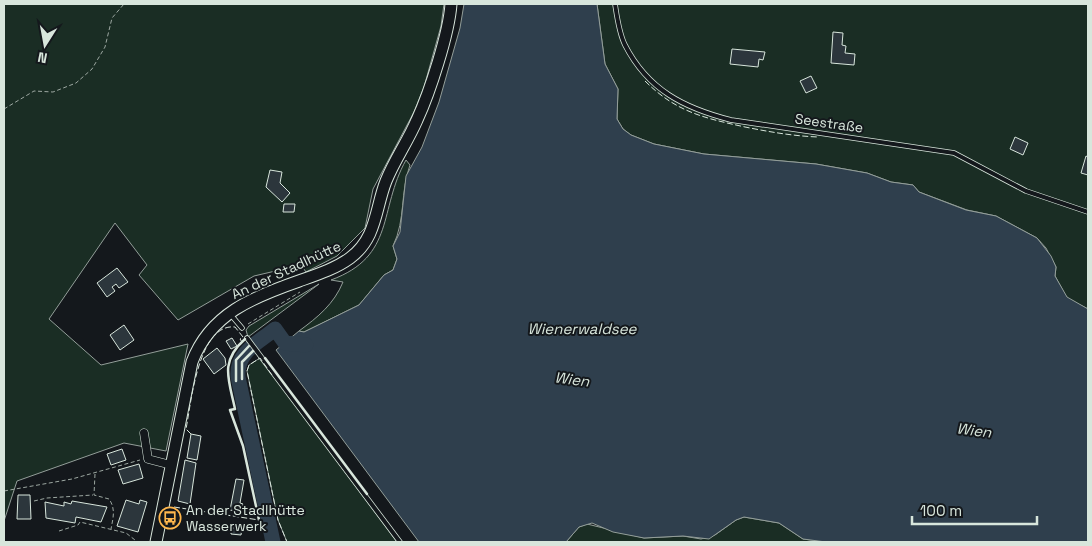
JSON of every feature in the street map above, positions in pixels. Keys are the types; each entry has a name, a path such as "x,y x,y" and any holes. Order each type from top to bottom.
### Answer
{"main road":[{"name":"An der Stadlhütte","path":"156,542 192,362 199,345 213,327 230,314 264,294 332,268 350,258 369,237 375,225 382,194 392,167 423,105 448,22 451,4"}],"street":[{"path":"144,433 148,459 171,465"}],"lane":[{"name":"Seestraße","path":"615,4 624,44 648,78 664,93 701,112 744,122 954,153 1026,191 1088,212"},
{"path":"230,314 242,328"},
{"path":"247,338 400,542"}],"path":[{"path":"4,109 34,91 53,92 76,83 92,69 105,47 112,18 124,4"},
{"path":"4,491 94,473 148,459"},
{"path":"94,473 94,495"},
{"path":"34,501 47,498 94,495 109,499 114,512 111,530"},
{"path":"76,520 126,533 135,540"},
{"path":"59,531 78,525 80,522"},
{"path":"126,533 127,529"}],"green space":[{"path":"4,4 444,4 441,26 424,87 414,112 373,189 365,228 337,256 306,272 301,265 254,276 178,320 139,275 147,265 115,223 49,319 101,365 188,344 166,451 124,443 17,481 4,521"},
{"path":"597,4 1088,4 1088,309 1067,298 1055,276 1056,267 1046,248 1037,238 996,216 967,210 919,192 913,185 891,182 867,173 816,164 704,154 654,144 631,135 623,129 617,119 618,89 605,64"},
{"path":"406,160 410,165 405,185 400,226 393,246 397,259 393,270 384,275 359,305 304,332 299,331 319,315 335,297 343,282 331,280 352,270 366,258 376,245 397,179"},
{"path":"319,284 248,337 246,330 249,326"},
{"path":"260,358 397,542 287,542 278,520 247,371 249,365"},
{"path":"744,517 779,523 803,539 826,542 566,542 579,527 587,524 644,538 683,536 701,539 715,535 736,520"}],"water":[{"name":"Wienerwaldsee","path":"464,4 597,4 605,64 618,89 617,119 623,129 631,135 654,144 704,154 816,164 867,173 891,182 913,185 919,192 966,210 996,216 1037,238 1051,256 1056,267 1055,276 1067,297 1088,309 1088,542 826,542 803,539 779,523 744,517 736,520 709,539 683,536 644,538 613,532 592,523 579,527 566,542 419,542 276,350 299,331 304,332 359,305 384,275 393,270 397,259 393,246 400,232 406,176 422,147 439,102 460,28"}],"building":[{"path":"833,32 843,33 842,45 846,46 845,53 855,54 854,65 831,63"},
{"path":"732,49 765,52 763,60 759,59 758,67 730,64"},
{"path":"811,76 817,88 806,93 800,81"},
{"path":"1015,137 1028,143 1023,155 1010,149"},
{"path":"1086,156 1088,157 1088,175 1081,173"},
{"path":"270,170 282,172 280,183 290,193 282,202 266,187"},
{"path":"284,204 295,204 294,212 283,212"},
{"path":"117,268 128,282 119,288 116,284 112,287 115,291 107,297 97,283"},
{"path":"124,325 134,340 120,350 110,335"},
{"path":"232,338 237,346 231,349 226,341"},
{"path":"217,348 225,358 226,365 214,374 203,359"},
{"path":"191,434 201,436 197,460 187,458"},
{"path":"122,449 126,460 111,465 107,454"},
{"path":"185,460 196,463 190,504 178,501"},
{"path":"139,464 143,478 123,484 118,470"},
{"path":"236,479 244,480 240,503 243,504 241,512 230,510"},
{"path":"18,495 30,495 31,519 17,519"},
{"path":"126,500 139,504 140,500 147,502 138,532 117,526"},
{"path":"72,501 107,507 101,522 76,517 75,523 46,518 45,502 64,506 64,502 71,504"},
{"path":"231,528 242,528 241,535 231,534"}],"waterway":[{"name":"Wien","path":"273,542 238,377 238,368 249,349 275,329 285,343 306,345"}],"fence":[{"path":"645,81 679,107 704,117 763,131 818,137"},
{"path":"191,434 186,429 194,385 198,367 212,338 222,329 235,327 243,337 240,339 242,342"},
{"path":"272,375 260,358 249,365 247,371 278,520 287,542"},
{"path":"174,507 259,520"}],"wall":[{"path":"245,339 237,347 229,364 229,380 235,409 230,410 243,446 259,520"},
{"path":"236,381 236,360 249,346"},
{"path":"242,379 242,362 253,351"},
{"path":"265,358 367,494"}],"place":[{"name":"An der Stadlhütte Wasserwerk","path":"170,518"}]}
